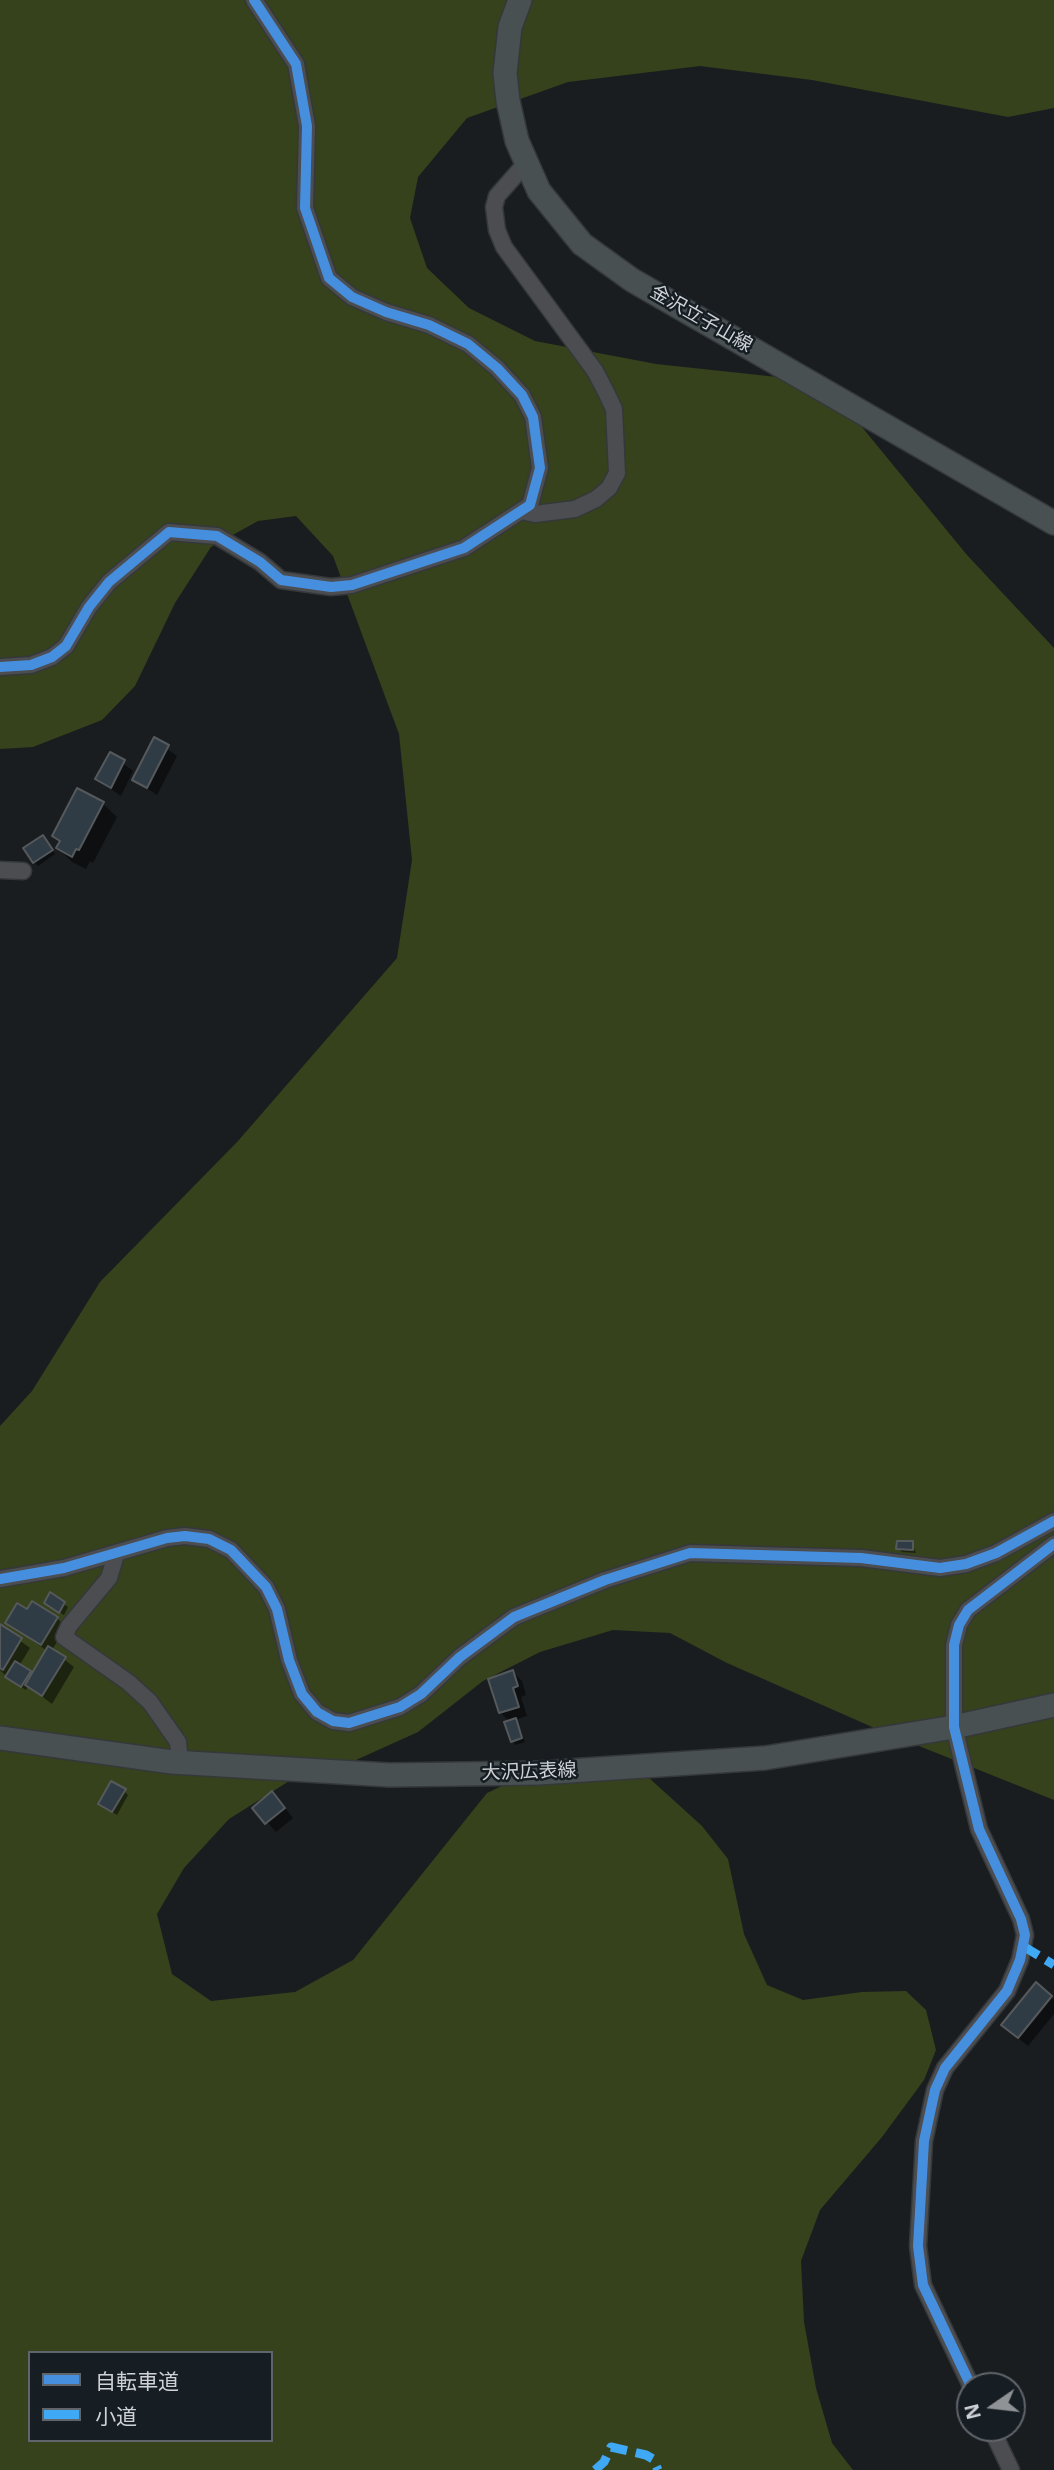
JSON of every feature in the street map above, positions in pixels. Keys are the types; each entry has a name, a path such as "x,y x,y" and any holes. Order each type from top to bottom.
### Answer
{"main road":[{"name":"金沢立子山線","path":"520,0 510,27 505,73 508,101 526,163 539,191 558,217 605,263 1054,523"},
{"name":"大沢広表線","path":"0,1738 180,1762 389,1775 539,1773 765,1758 954,1727 1054,1706"}],"street":[{"path":"0,667 31,665 52,657 66,646 89,607 109,582 169,532 217,537 260,562 281,580 331,587 352,585 464,548 530,505 540,468 533,416 522,395 497,368 468,344 429,325 386,312 352,297 329,278 305,208 307,127 296,64 254,0"},
{"path":"523,510 535,514 575,509 603,494 617,473 614,409 607,394 595,371 504,247 497,230 494,207 497,196 526,163"},
{"path":"0,870 23,871"},
{"path":"0,1579 64,1568 117,1555 144,1544 185,1536 209,1539 231,1550 266,1587 277,1609 289,1660 302,1694 317,1712 333,1721 349,1723 400,1707 421,1694 460,1657 514,1617 605,1580 690,1553 861,1558 940,1568 965,1564 996,1553 1054,1521"},
{"path":"964,2372 923,2286 918,2246 924,2141 935,2090 945,2068 1007,1991 1020,1960 1025,1935 1021,1919 979,1829 954,1727 953,1663 959,1625 968,1610 1054,1545"},
{"path":"117,1555 109,1578 69,1626 64,1637 128,1682 149,1702 178,1742 180,1762"},
{"path":"998,2442 1011,2470"}],"green space":[{"path":"0,0 1054,0 1054,108 1008,117 812,80 700,66 568,82 467,118 418,177 410,218 427,268 469,308 535,341 656,364 796,379 852,415 967,555 1054,648 1054,1800 879,1730 727,1663 670,1633 613,1630 540,1652 483,1681 418,1732 356,1760 294,1778 229,1819 184,1868 157,1914 172,1974 211,2001 295,1992 353,1960 487,1793 542,1767 599,1757 648,1777 702,1826 728,1859 744,1934 767,1985 803,2000 862,1992 906,1991 926,2010 936,2050 924,2080 882,2137 820,2210 801,2261 804,2322 816,2388 832,2443 853,2470 0,2470 0,1426 32,1391 100,1282 238,1141 397,958 412,860 399,734 333,556 296,516 258,521 211,547 175,603 135,686 102,720 33,747 0,749"}],"building":[{"path":"154,737 169,745 147,788 132,780"},
{"path":"110,752 125,760 111,788 95,779"},
{"path":"77,788 104,802 79,850 76,849 72,857 56,848 60,841 52,836"},
{"path":"43,835 53,850 33,863 23,848"},
{"path":"897,1541 913,1541 913,1550 896,1549"},
{"path":"50,1592 65,1602 59,1613 44,1603"},
{"path":"32,1601 58,1617 41,1645 5,1623 17,1603 27,1609"},
{"path":"0,1624 22,1638 3,1670 0,1668"},
{"path":"48,1646 66,1657 42,1696 25,1685"},
{"path":"15,1661 31,1671 21,1687 5,1677"},
{"path":"513,1670 518,1686 513,1688 519,1707 499,1713 488,1679"},
{"path":"516,1718 522,1738 511,1742 504,1722"},
{"path":"111,1781 126,1789 112,1812 98,1804"},
{"path":"272,1791 285,1808 265,1824 252,1808"},
{"path":"1036,1982 1052,1996 1018,2038 1001,2025"}],"marked path":[{"path":"1023,1946 1054,1965"},
{"path":"595,2470 604,2462 611,2447 646,2455 653,2459 658,2470"}],"cycle path":[{"path":"0,667 31,665 52,657 66,646 89,607 109,582 169,532 217,536 260,562 281,580 331,587 352,585 464,548 530,505 540,468 533,417 522,395 497,368 468,344 429,325 386,312 352,297 329,278 305,208 307,126 296,64 254,0"},
{"path":"0,1579 64,1568 167,1538 185,1536 209,1539 231,1550 266,1587 277,1609 289,1660 302,1694 317,1712 333,1721 349,1723 400,1707 421,1694 460,1657 514,1617 605,1580 690,1553 861,1558 940,1568 966,1564 996,1553 1054,1521"},
{"path":"964,2372 923,2285 918,2246 924,2141 935,2090 945,2068 1007,1991 1020,1960 1025,1935 1021,1919 979,1829 954,1727 954,1645 959,1625 968,1610 1054,1544"}]}
